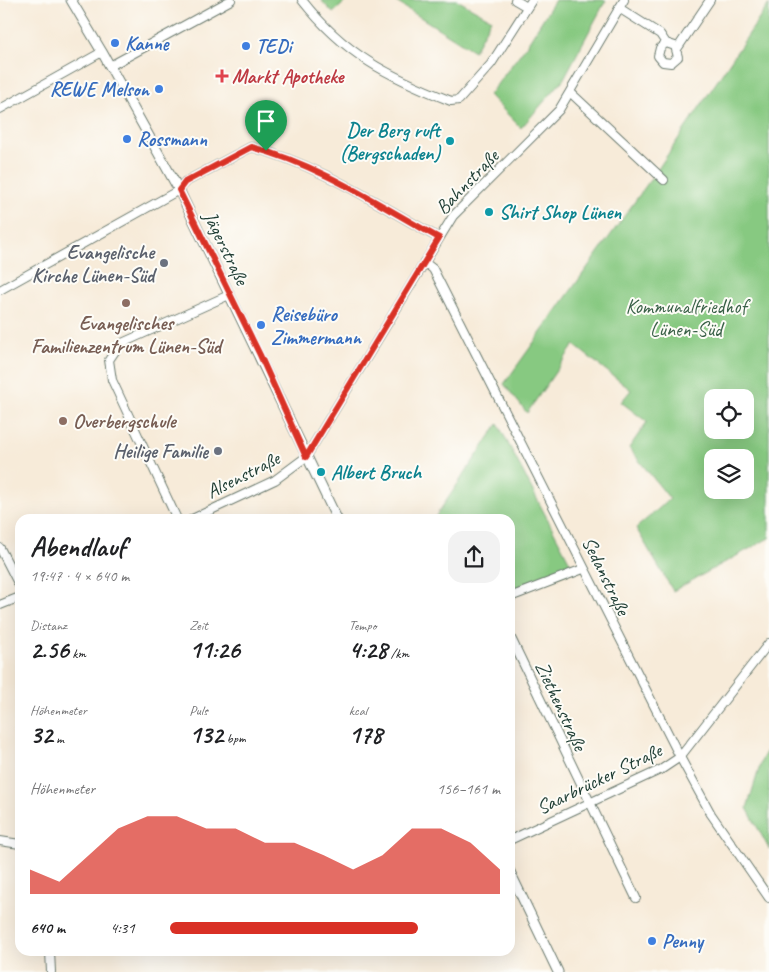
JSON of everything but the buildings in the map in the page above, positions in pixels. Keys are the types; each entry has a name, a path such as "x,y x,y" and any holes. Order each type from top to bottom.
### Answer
{"street":[{"name":"Jägerstraße","path":"71,0 179,190 260,355 306,457 334,514"},
{"path":"110,66 231,0"},
{"path":"302,0 330,31 355,54 403,82 451,100 459,100 491,64 529,4 515,0"},
{"name":"Bahnstraße","path":"306,457 458,209 548,124 571,93 624,0"},
{"path":"677,49 686,39 710,0"},
{"path":"619,8 660,34 666,43 673,44 679,53 671,64 663,62 658,52 666,43"},
{"path":"0,109 102,52"},
{"path":"571,93 664,180"},
{"path":"0,290 179,190 185,182 251,147 266,151 327,177 439,238"},
{"name":"Sedanstraße","path":"424,262 436,274 548,493 583,569 680,757 711,814 769,898"},
{"path":"175,514 114,386 109,370 109,360 120,344 229,295"},
{"name":"Alsenstraße","path":"203,514 275,480 306,457"},
{"path":"0,548 15,577"},
{"path":"515,595 583,569"},
{"path":"0,605 15,599"},
{"name":"Saarbrücker Straße","path":"515,838 662,769 680,757 769,643"},
{"name":"Ziethenstraße","path":"515,647 636,898"},
{"path":"0,840 15,843"},
{"path":"515,890 558,972"},
{"path":"50,956 51,972"}],"green space":[{"path":"321,0 347,0 333,13"},
{"path":"393,0 457,0 491,19 474,51"},
{"path":"555,0 606,0 563,80 521,128 489,95 526,46"},
{"name":"Kommunalfriedhof Lünen-Süd","path":"769,4 769,538 673,591 636,528 670,499 629,448 647,422 621,402 631,390 574,345 527,413 504,384 658,169"},
{"path":"498,424 574,570 515,592 515,514 437,514"},
{"path":"769,747 769,849 747,808 762,759"}],"place":[{"name":"Kanne","path":"115,43"},
{"name":"TEDi","path":"246,46"},
{"name":"Markt Apotheke","path":"222,76"},
{"name":"REWE Melson","path":"159,89"},
{"name":"Rossmann","path":"127,139"},
{"name":"Der Berg ruft (Bergschaden)","path":"450,141"},
{"name":"Shirt Shop Lünen","path":"489,212"},
{"name":"Evangelische Kirche Lünen-Süd","path":"164,263"},
{"name":"Evangelisches Familienzentrum Lünen-Süd","path":"126,303"},
{"name":"Reisebüro Zimmermann","path":"261,325"},
{"name":"Overbergschule","path":"63,421"},
{"name":"Heilige Familie","path":"218,451"},
{"name":"Albert Bruch","path":"321,472"},
{"name":"Penny","path":"652,941"}],"route":[{"path":"251,147 266,151 327,177 439,238 306,457 260,355 179,190 185,182 251,147"}]}
